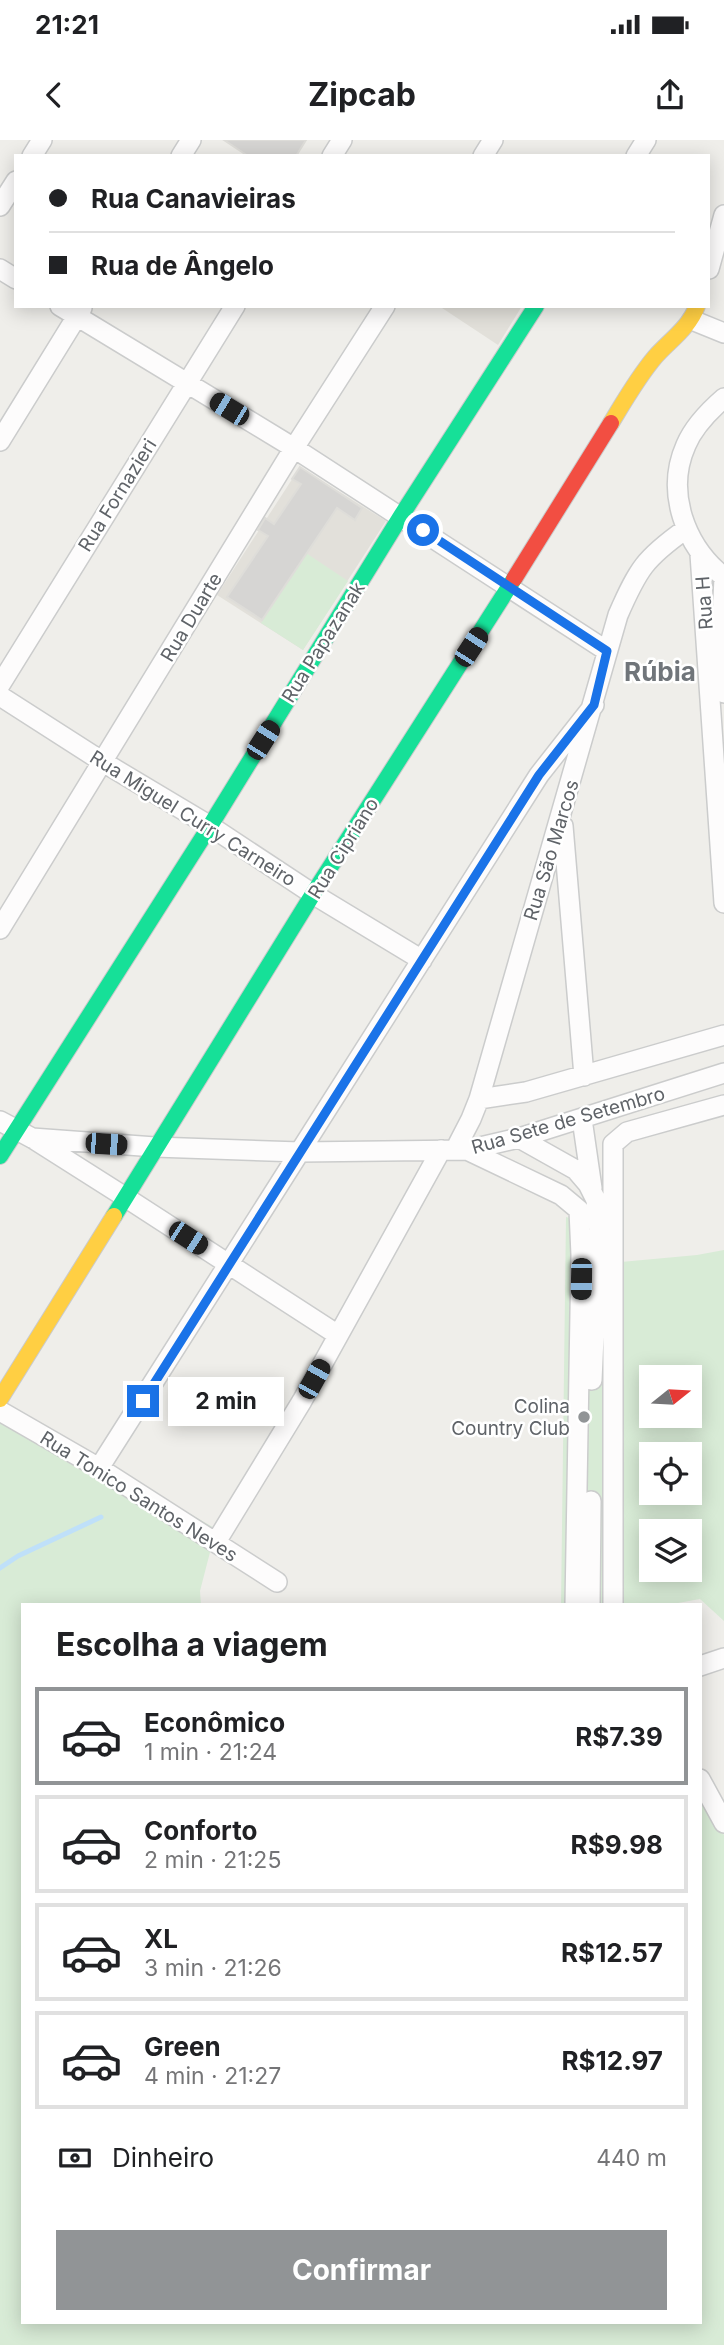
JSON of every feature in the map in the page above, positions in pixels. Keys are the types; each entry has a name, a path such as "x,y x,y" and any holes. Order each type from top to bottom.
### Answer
{"street":[{"path":"0,206 14,184"},
{"path":"710,265 724,215"},
{"name":"Rua Fornazieri","path":"0,685 234,308"},
{"name":"Rua Duarte","path":"0,929 294,448 384,308"},
{"name":"Rua Papazanak","path":"0,1156 210,826 401,516 535,308"},
{"path":"0,441 73,310 401,516 607,651"},
{"path":"694,313 724,333"},
{"name":"Rua Cipriano","path":"0,1399 313,894 510,586 640,375 694,313"},
{"path":"724,398 702,419 686,445 678,474 678,504 687,529 700,554 724,577"},
{"name":"Rua São Marcos","path":"216,1542 302,1401 338,1335 471,1119 562,815 618,615 638,571 651,556 687,529"},
{"name":"Rua H","path":"700,554 718,711 724,903"},
{"name":"Rua H","path":"724,577 721,644 724,693"},
{"name":"Rua Miguel Curry Carneiro","path":"0,696 422,960"},
{"path":"99,1468 230,1266 539,775 594,705"},
{"path":"562,815 583,1076"},
{"name":"Rua Sete de Setembro","path":"478,1099 526,1092 724,1035"},
{"name":"Rua Sete de Setembro","path":"16,1130 155,1147 300,1152 454,1150 582,1123 724,1073"},
{"path":"613,1603 613,1144 626,1132 724,1105"},
{"path":"524,1177 544,1151 582,1123 598,1208 599,1229 592,1387 590,1603"},
{"path":"16,1130 338,1335"},
{"path":"519,1138 576,1170 593,1192"},
{"path":"454,1150 524,1177 572,1203 579,1210 579,1448 575,1603"},
{"name":"Rua Tonico Santos Neves","path":"0,1411 99,1468 277,1582"},
{"path":"702,1665 724,1658"},
{"path":"702,1783 724,1824"}],"shaded area":[{"path":"442,308 521,308 498,345"},
{"path":"300,467 386,521 303,650 217,595"}],"green space":[{"path":"306,553 348,581 303,650 261,623"},
{"path":"566,1217 606,1229 610,1263 724,1250 724,1621 700,1599 678,1603 561,1603"},
{"path":"0,1402 216,1529 200,1591 201,1603 21,1603 21,2324 702,2324 702,1796 724,1835 724,2345 0,2345"}],"building":[{"path":"224,140 306,140 297,154 245,154"},
{"path":"300,467 362,508 355,520 337,508 262,620 227,597 268,536 258,530 265,518 274,524 301,484 292,479"}],"waterway":[{"path":"0,1568 18,1556 101,1517"}],"traffic: fast":[{"path":"0,1156 210,826 401,516 535,308"},
{"path":"114,1216 313,894 514,579"}],"traffic: slow":[{"path":"611,423 643,373 684,327 696,308"},
{"path":"0,1399 114,1216"}],"traffic: jam":[{"path":"514,579 611,423"}],"place":[{"name":"Colina Country Club","path":"584,1417"}],"district":[{"name":"Rúbia","path":"660,672"}],"route":[{"path":"143,1401 539,775 594,705 607,651 423,530"}]}
